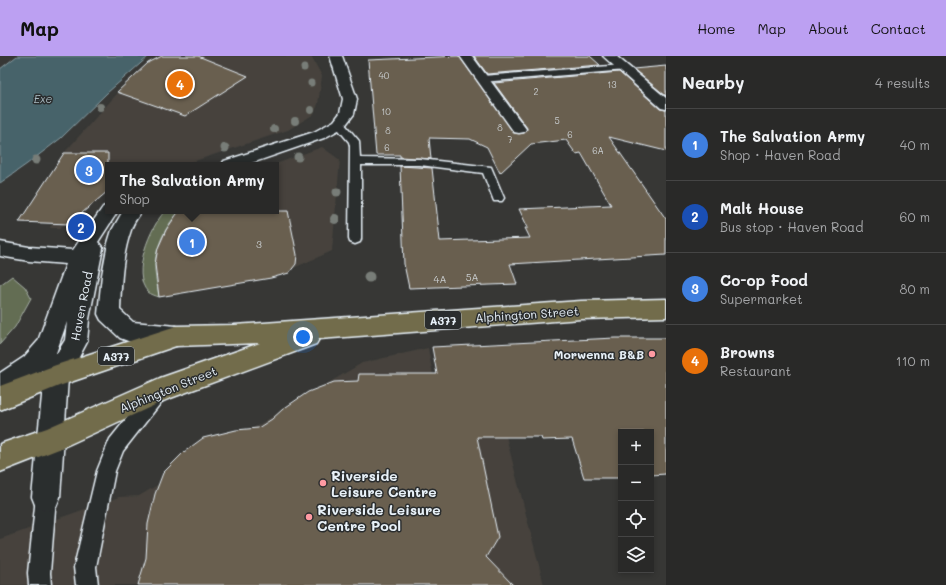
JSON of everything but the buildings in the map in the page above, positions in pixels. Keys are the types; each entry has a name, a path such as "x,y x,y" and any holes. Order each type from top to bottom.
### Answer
{"highway":[{"name":"Alphington Street","path":"0,398 56,376 176,336 234,335 581,310 666,308"},
{"name":"Alphington Street","path":"0,458 50,440 160,390 249,357 339,327"}],"street":[{"path":"239,162 319,135 339,124 347,114 350,99 336,56"},
{"path":"466,56 519,129"},
{"path":"609,56 666,105"},
{"name":"Haven Road","path":"0,387 32,365 47,347 78,258 107,214"},
{"name":"Haven Road","path":"56,376 76,342 78,320 91,253 100,234 118,214"},
{"name":"Haven Road","path":"129,214 116,251 110,287 109,314 128,331 176,336"},
{"path":"0,249 29,254 78,258"},
{"path":"46,497 56,376 47,347"}],"lane":[{"path":"482,79 623,68"},
{"path":"339,124 354,141 355,146 355,239"},
{"path":"355,161 420,162 487,170 498,198"},
{"path":"87,585 85,567 106,471 116,445 160,390"},
{"path":"40,585 39,573 46,497"}],"shaded area":[{"path":"162,56 311,56 322,76 318,104 314,114 288,130 192,162 105,162 105,170 70,223 63,225 61,228 50,228 52,223 19,222 64,153 132,77 148,63"},
{"path":"322,147 340,160 332,251 271,278 159,297 156,259 163,236 177,214 279,214 279,163"},
{"name":"Riverside Leisure Centre","path":"428,348 439,408 498,405 544,585 0,585 0,539 119,497 139,496 362,363"}],"green space":[{"path":"163,214 177,214 163,235 156,256 155,267 159,297 148,292 143,284 141,274 144,250 154,227"},
{"path":"12,276 25,287 31,298 15,327 0,344 0,285"}],"water":[{"name":"Exe","path":"17,56 149,56 107,93 61,138 0,183 0,69"}],"place":[{"name":"Browns","path":"180,84"},
{"name":"Co-op Food","path":"89,170"},
{"name":"Malt House","path":"81,227"},
{"name":"The Salvation Army","path":"192,242"},
{"name":"Morwenna B&B","path":"652,354"},
{"name":"Riverside Leisure Centre","path":"323,483"},
{"name":"Riverside Leisure Centre Pool","path":"309,517"}]}
